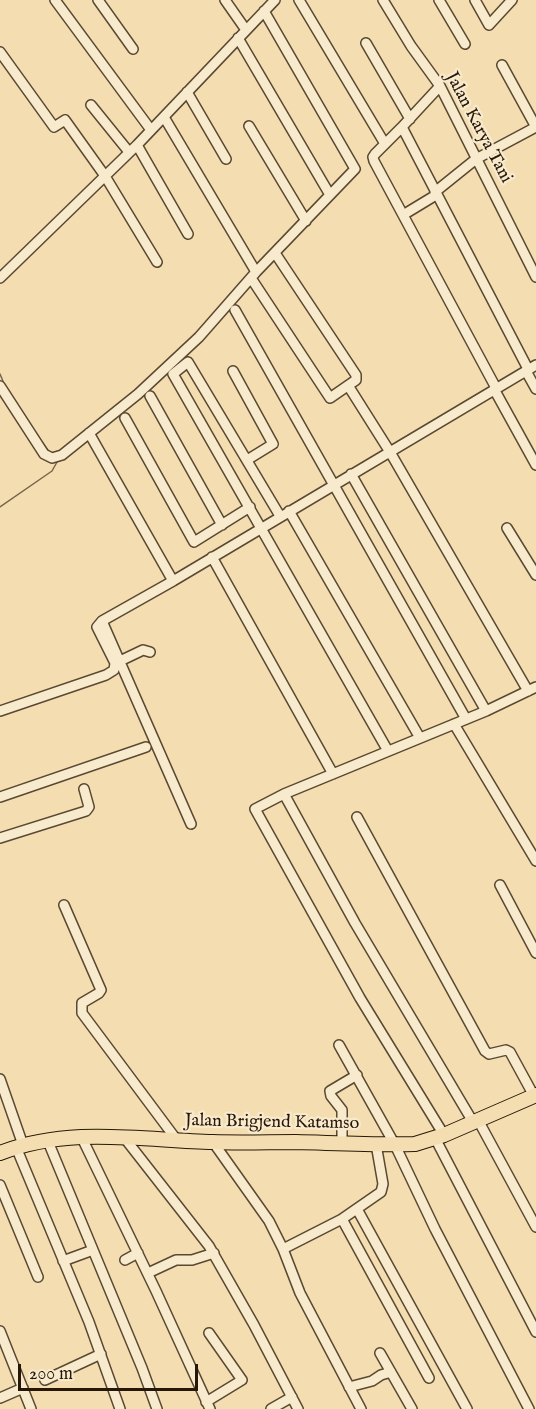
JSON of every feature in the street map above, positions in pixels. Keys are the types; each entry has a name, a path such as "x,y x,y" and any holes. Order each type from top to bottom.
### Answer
{"highway":[{"name":"Jalan Brigjend Katamso","path":"0,1153 47,1139 81,1136 123,1136 213,1142 416,1144 535,1095"}],"street":[{"path":"55,0 151,130"},
{"path":"98,0 133,50"},
{"path":"225,0 246,30"},
{"path":"0,278 137,145 274,0"},
{"path":"299,0 385,144"},
{"name":"Jalan Karya Tani","path":"383,0 440,86 535,270"},
{"path":"439,0 465,45"},
{"path":"475,0 489,25 512,0"},
{"path":"0,386 44,454 49,458 62,455 199,338 274,253 355,169 264,11"},
{"path":"238,38 330,195"},
{"path":"366,43 410,119"},
{"path":"0,52 54,127 64,120 105,176 157,262"},
{"path":"403,215 435,193 476,159 536,127 502,65"},
{"path":"440,86 375,154 373,159 536,465"},
{"path":"187,92 226,159"},
{"path":"91,105 129,152"},
{"path":"164,117 254,275 328,397 333,398 349,387 357,376 274,253"},
{"path":"249,126 306,222"},
{"path":"402,128 530,368 536,389"},
{"path":"137,145 188,234"},
{"path":"235,310 466,719"},
{"path":"280,516 188,362 173,374 388,751"},
{"path":"0,711 111,672 114,670 115,663 97,627 102,621 530,368"},
{"path":"233,371 273,444 247,460"},
{"path":"349,387 532,689 486,711 284,794 257,807 256,811 439,1136 536,1332"},
{"path":"150,396 222,525"},
{"path":"125,418 194,542 250,507"},
{"path":"89,433 172,581"},
{"path":"351,474 486,711"},
{"path":"289,511 420,738"},
{"path":"507,528 536,575"},
{"path":"212,557 333,774"},
{"path":"102,621 191,824"},
{"path":"120,661 143,650 150,652"},
{"path":"454,724 536,861"},
{"path":"0,797 146,747"},
{"path":"0,838 86,811 89,807 84,789"},
{"path":"284,794 355,923 476,1121 536,1227"},
{"path":"357,817 485,1051 493,1054 506,1050 510,1052 535,1095"},
{"path":"500,885 536,953"},
{"path":"64,905 101,990 82,1003 82,1013 176,1139"},
{"path":"339,1045 395,1145 435,1229 529,1409"},
{"path":"342,1143 342,1110 331,1096 330,1091 357,1075"},
{"path":"0,1079 19,1146 101,1354 120,1409"},
{"path":"81,1136 208,1405 242,1380 209,1333"},
{"path":"123,1136 214,1253 298,1409"},
{"path":"47,1139 157,1409"},
{"path":"213,1142 261,1208 283,1249 300,1293 361,1409"},
{"path":"283,1249 342,1219 377,1196 382,1188 376,1144"},
{"path":"0,1185 38,1277"},
{"path":"357,1209 467,1409"},
{"path":"342,1219 429,1378"},
{"path":"63,1261 93,1250"},
{"path":"125,1260 138,1253"},
{"path":"147,1273 176,1260 192,1260 214,1253"},
{"path":"0,1331 31,1409"},
{"path":"380,1353 412,1409"},
{"path":"45,1380 101,1354"},
{"path":"349,1387 370,1382 381,1374 391,1372"},
{"path":"0,1398 23,1388"},
{"path":"271,1409 292,1397"}],"waterway":[{"path":"0,374 5,386"},
{"path":"32,428 50,453"},
{"path":"0,507 52,471 57,462"}]}
